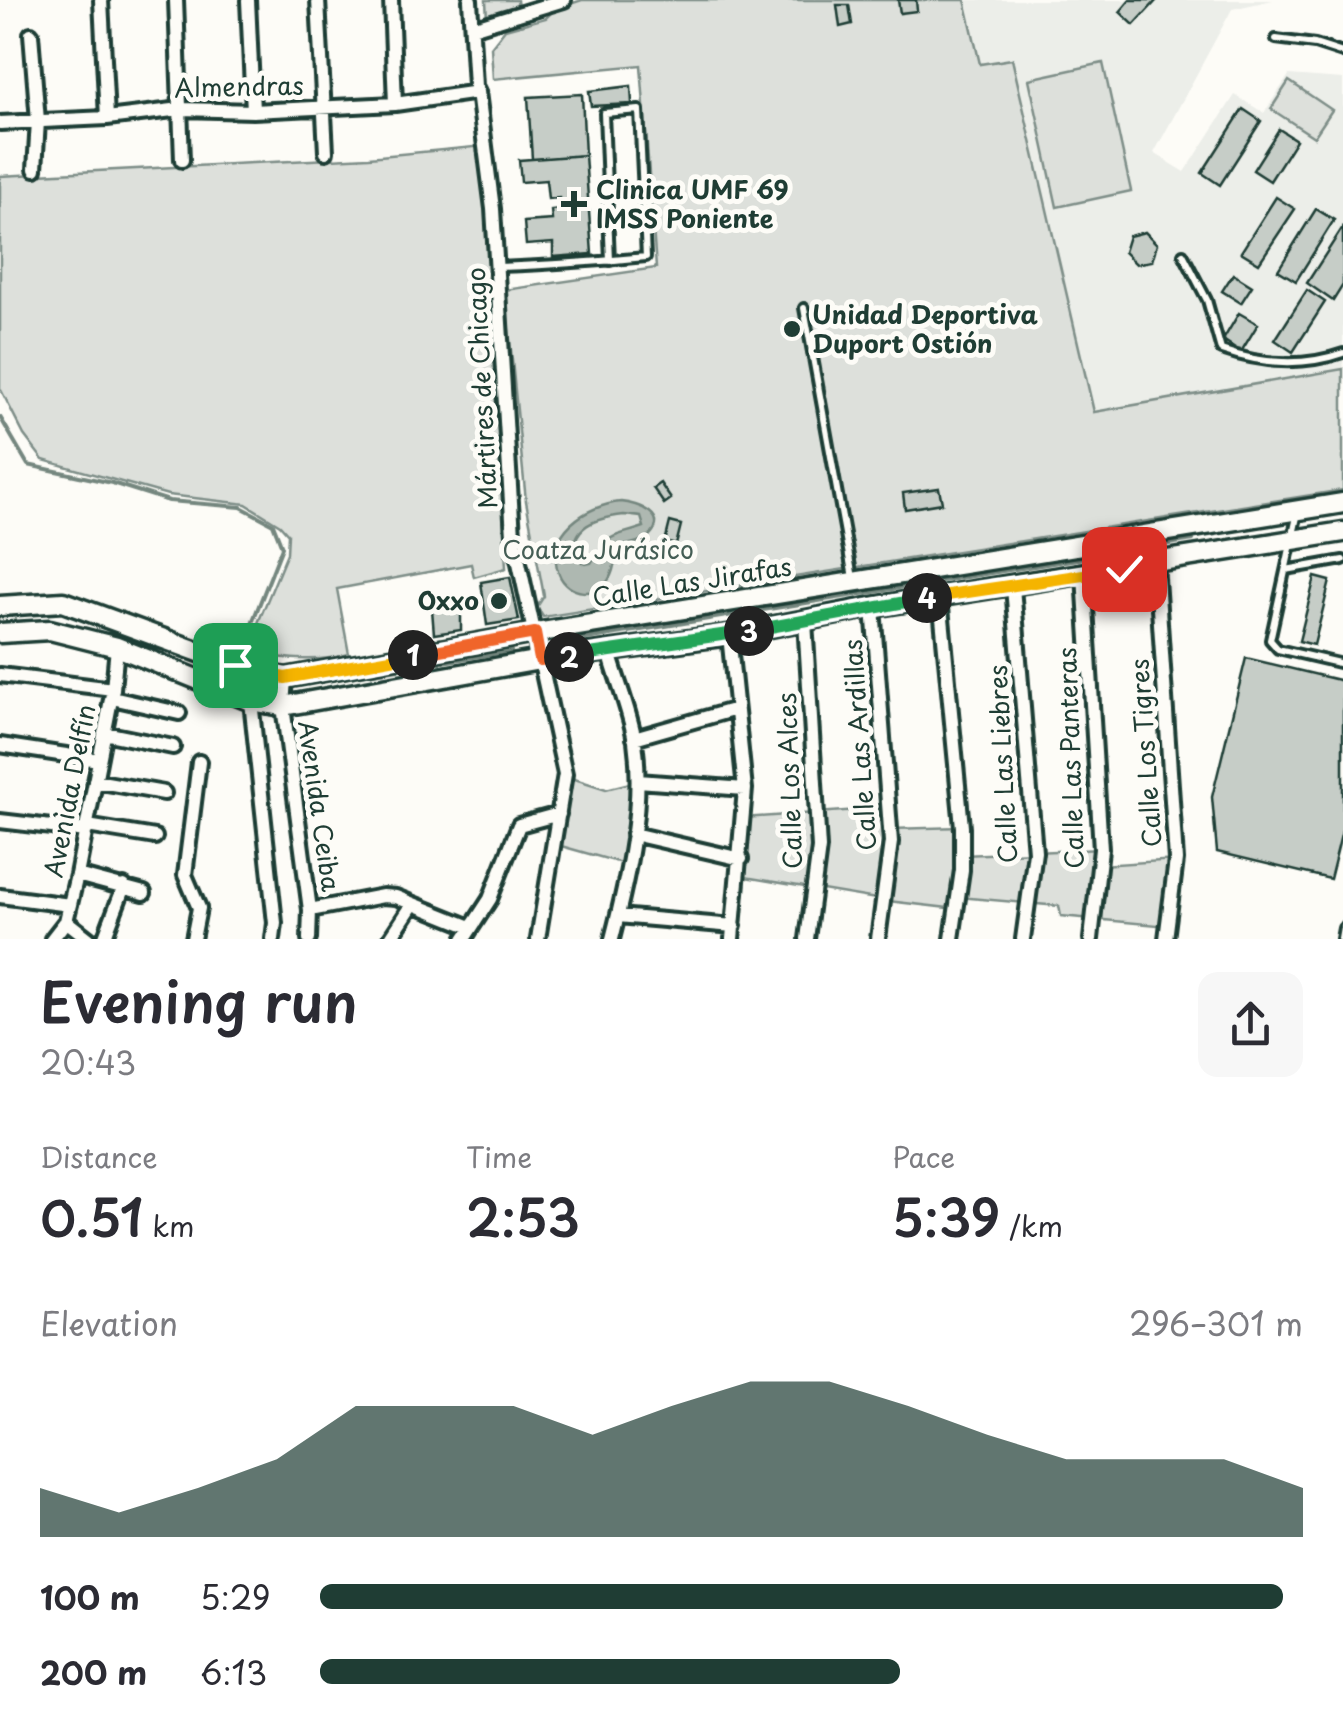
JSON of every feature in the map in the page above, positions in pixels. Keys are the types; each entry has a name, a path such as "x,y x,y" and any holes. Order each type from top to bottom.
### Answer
{"main road":[{"name":"Calle Las Jirafas","path":"0,606 63,602 254,672 285,678 535,633 1343,503"},
{"path":"1210,525 1215,553"},
{"path":"0,633 50,630 117,647 251,701 283,706 540,660 729,635 873,606 1014,587 1343,532"}],"street":[{"path":"101,0 107,118"},
{"path":"176,0 182,160"},
{"path":"248,0 253,111"},
{"path":"318,0 326,152"},
{"path":"391,0 395,104"},
{"path":"470,0 476,27"},
{"path":"476,27 479,0"},
{"path":"476,27 536,4 560,1"},
{"name":"Mártires de Chicago","path":"476,27 475,86 498,267 513,535 565,774 538,939"},
{"path":"31,34 38,122 35,169"},
{"name":"Almendras","path":"0,123 107,118 181,109 253,111 395,104 478,92"},
{"name":"Calle Los Tigres","path":"1156,564 1176,860 1166,939"},
{"name":"Calle Las Panteras","path":"1084,575 1101,848 1091,939"},
{"name":"Calle Las Liebres","path":"1014,587 1035,852 1023,939"},
{"path":"940,596 962,841 952,939"},
{"name":"Calle Las Ardillas","path":"873,606 891,842 878,939"},
{"name":"Calle Los Alces","path":"804,621 819,848 806,939"},
{"path":"618,916 733,932 745,789 729,635"},
{"name":"Avenida Delfín","path":"52,939 66,920 77,875 112,694 117,647"},
{"path":"609,652 634,738 638,781 633,834 612,939"},
{"path":"254,672 251,701 276,923 272,939"},
{"path":"0,675 112,694 179,713"},
{"name":"Avenida Ceiba","path":"285,678 283,706 310,910 309,939"},
{"path":"634,738 736,709"},
{"path":"104,733 173,748"},
{"path":"0,745 99,760"},
{"path":"193,939 198,908 185,874 199,762"},
{"path":"638,781 745,789"},
{"path":"94,782 164,793"},
{"path":"310,910 383,896 413,904 468,933 506,866 519,825 560,814"},
{"path":"0,821 154,838"},
{"path":"633,834 741,859"},
{"path":"77,875 144,893"},
{"path":"104,939 124,886"},
{"path":"0,896 70,905"},
{"path":"390,939 413,904"},
{"path":"66,920 89,939"}],"lane":[{"path":"1276,39 1315,44 1343,53"},
{"path":"498,267 610,261 646,257 639,110 604,112 610,261"},
{"path":"1183,254 1207,300 1221,350 1250,361 1289,362 1343,353"},
{"path":"804,308 853,582"},
{"path":"1299,511 1270,632 1273,646 1343,664"},
{"path":"1286,570 1343,560"},
{"path":"1340,939 1343,928"}],"shaded area":[{"path":"965,0 1273,0 1232,9 1154,153 1185,172 1235,95 1264,113 1289,75 1343,79 1343,369 1094,412 1012,60 980,65"},
{"path":"621,502 643,508 654,517 654,530 645,539 617,549 609,579 598,590 575,590 559,574 557,546 571,524 608,504","holes":["614,516 641,517 644,527 613,537 591,563 575,559 576,538 587,525"]}],"green space":[{"path":"486,0 517,0 518,9 487,19"},
{"name":"Unidad Deportiva Duport Ostión","path":"582,0 965,0 980,64 1012,59 1094,412 1343,369 1343,490 543,617 537,607 544,596 526,501 505,290 656,268 641,65 493,79 491,47 505,29 546,18 555,9"},
{"path":"1103,63 1131,191 1057,207 1029,79"},
{"path":"1289,81 1332,110 1314,137 1271,109"},
{"path":"484,146 506,568 474,577 471,564 337,589 349,654 311,659 246,652 287,553 288,534 280,525 246,504 168,495 43,460 24,435 0,388 0,176 369,157"},
{"path":"565,776 606,789 638,781 628,865 554,844"},
{"path":"887,808 890,829 962,827 963,855 1101,849 1101,865 1176,860 1168,926 1061,916 1059,906 959,897 957,909 888,901 739,876 743,818"}],"building":[{"path":"898,0 916,0 917,11 900,13"},
{"path":"1130,0 1157,0 1134,25 1120,12"},
{"path":"837,5 849,5 852,24 840,27"},
{"path":"631,86 632,104 591,106 589,91"},
{"path":"582,94 585,155 532,159 528,97"},
{"path":"1243,109 1261,121 1220,185 1202,173"},
{"path":"1279,129 1296,140 1270,181 1253,170"},
{"name":"Clinica UMF 69 IMSS Poniente","path":"585,155 592,254 553,257 553,243 526,245 524,222 552,220 551,210 560,209 559,198 548,199 546,180 521,182 519,160"},
{"path":"1276,197 1295,209 1259,263 1241,252"},
{"path":"1316,209 1334,220 1296,281 1278,270"},
{"path":"1343,227 1343,285 1333,301 1307,283"},
{"path":"1145,232 1157,244 1152,261 1136,264 1124,252 1129,236"},
{"path":"1233,274 1252,286 1241,303 1222,291"},
{"path":"1307,290 1325,302 1293,352 1275,340"},
{"path":"1239,313 1258,324 1241,352 1223,340"},
{"path":"660,483 671,499 664,504 653,488"},
{"path":"939,488 942,503 905,509 903,493"},
{"path":"670,522 681,525 676,545 665,542"},
{"name":"Oxxo","path":"510,577 519,620 487,625 481,582"},
{"path":"1315,577 1330,581 1314,645 1299,641"},
{"path":"461,604 461,630 434,634 432,609"},
{"path":"1246,658 1343,681 1343,827 1330,879 1217,852 1212,797"}],"waterway":[{"path":"0,417 28,465 112,483 169,501 241,507 273,524 282,547 241,651"},
{"path":"561,643 1193,540"},
{"path":"131,636 160,647"},
{"path":"311,683 511,651"}],"place":[{"name":"Clinica UMF 69 IMSS Poniente","path":"574,204"},
{"name":"Unidad Deportiva Duport Ostión","path":"792,329"},
{"name":"Oxxo","path":"499,601"}],"route":[{"path":"235,665 285,678 535,633 540,660 729,635 873,606 1124,569"}],"park label":[{"name":"Coatza Jurásico","path":"598,550"}]}
